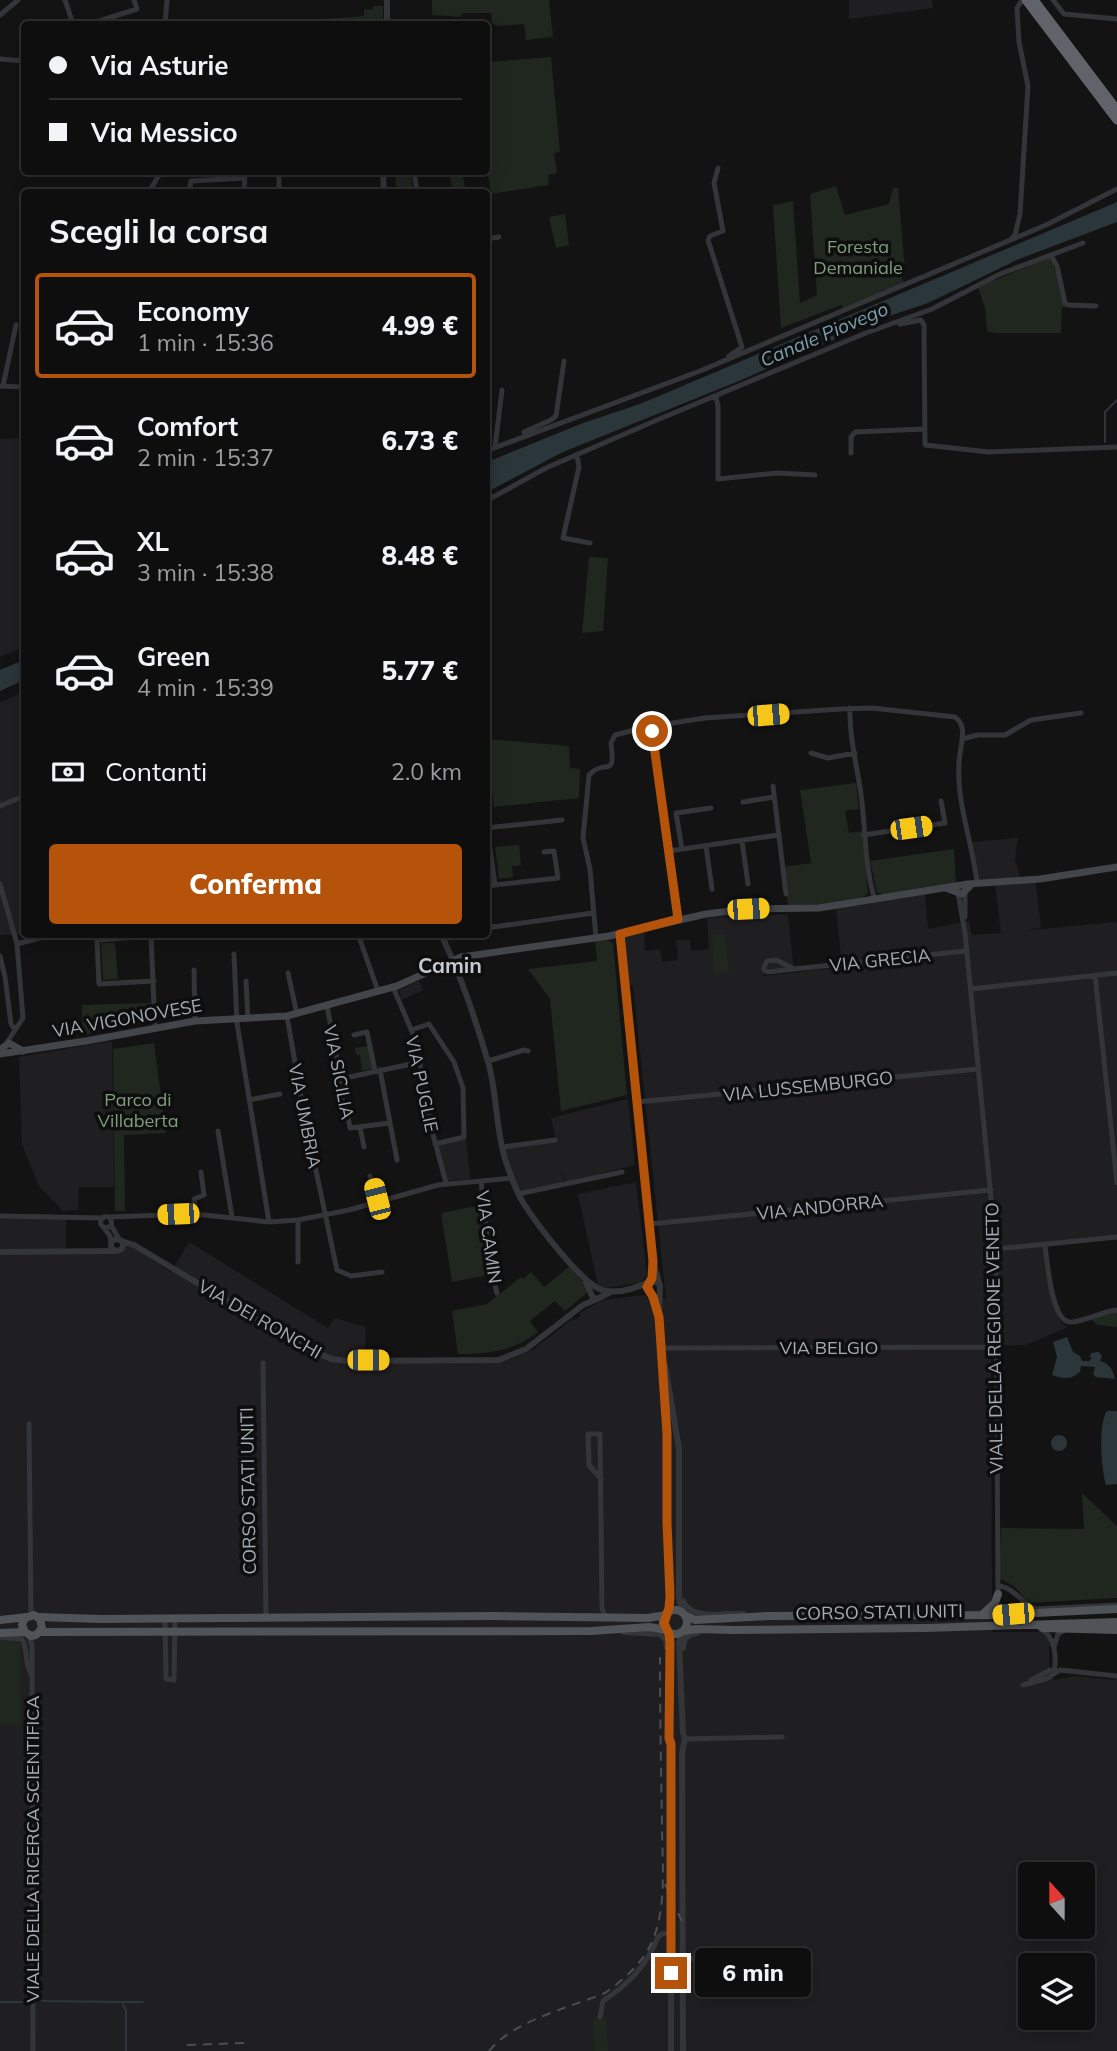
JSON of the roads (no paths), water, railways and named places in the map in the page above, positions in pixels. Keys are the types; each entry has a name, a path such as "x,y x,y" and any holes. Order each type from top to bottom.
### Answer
{"highway":[{"path":"1034,0 1117,110"},
{"path":"1023,1 1117,121"}],"main road":[{"name":"VIA VIGONOVESE","path":"7,1047 23,1051 195,1021 297,1014 393,987 452,960 483,953 620,934 678,919 748,909 808,909 948,889 961,890 974,884 1040,879 1117,867"},
{"path":"998,1590 1002,1607 1013,1614"},
{"path":"980,1616 995,1603 998,1590"},
{"path":"0,1620 32,1616 170,1619 655,1618 675,1610 684,1614 687,1624 683,1631 675,1634 649,1627 591,1631 0,1635"},
{"path":"996,1615 1103,1614 1117,1610"},
{"name":"CORSO STATI UNITI","path":"684,1614 695,1620 769,1616 980,1616 1117,1610"},
{"path":"667,1614 664,1623 668,1631"},
{"path":"32,1616 22,1623 32,1634"},
{"path":"32,1616 42,1625 32,1634"},
{"name":"CORSO STATI UNITI","path":"683,1631 706,1628 733,1630 1117,1622"},
{"path":"970,1626 1117,1629"}],"street":[{"path":"0,15 19,0"},
{"path":"65,0 72,21"},
{"path":"99,21 137,9 134,0"},
{"path":"166,21 167,0"},
{"path":"387,0 387,21"},
{"path":"1053,0 1064,14 1117,19"},
{"path":"1006,242 1015,235 1020,214 1028,86 1020,54 1017,17 1017,8 1023,1"},
{"path":"0,59 21,61"},
{"path":"718,168 715,183 723,231 710,236 708,240 742,347 724,360"},
{"path":"190,189 191,181 245,175"},
{"path":"490,449 724,360 1006,242 1075,212 1117,190"},
{"path":"490,238 499,237"},
{"path":"490,499 539,472 657,420 932,309 1000,275 1083,243"},
{"path":"1052,254 1065,303 1096,306"},
{"path":"898,322 900,324 921,320 924,325 925,444 989,452 1117,447"},
{"path":"16,325 2,386 21,387"},
{"path":"509,441 556,416 564,361"},
{"path":"495,447 502,390"},
{"path":"716,397 718,479 777,473 815,475"},
{"path":"851,453 851,437 855,432 924,429"},
{"path":"577,455 579,467 563,538 590,543"},
{"path":"850,708 872,901"},
{"path":"596,938 590,869 583,838 590,773 612,764 613,737 646,727 705,718 872,708 952,716 960,720 963,739 958,782 965,832 974,860 974,884"},
{"path":"963,739 976,735 1005,735 1031,720 1081,713"},
{"path":"653,728 678,919"},
{"path":"811,753 828,758 855,753"},
{"path":"773,786 786,894"},
{"path":"0,806 21,797"},
{"path":"743,802 774,797"},
{"path":"863,835 945,823 941,802"},
{"path":"682,849 676,813 711,808"},
{"path":"490,828 562,820"},
{"path":"669,851 778,835"},
{"path":"742,841 748,884"},
{"path":"706,846 712,889"},
{"path":"490,849 495,885"},
{"path":"490,886 558,878 554,850 544,852"},
{"path":"0,884 17,944 23,1018 14,1028 7,1047"},
{"name":"VIALE DELLA REGIONE VENETO","path":"961,890 996,1249 998,1590"},
{"path":"490,927 593,913"},
{"path":"620,934 653,1261 660,1286 659,1317 668,1449 670,1602 667,1614"},
{"path":"17,944 39,938"},
{"path":"118,938 97,940 99,984 154,981"},
{"path":"150,938 155,1027"},
{"path":"359,938 379,991"},
{"path":"444,938 488,1061 503,1147 518,1194 595,1293 627,1289 656,1280 660,1286"},
{"name":"VIA GRECIA","path":"791,967 966,951"},
{"path":"234,954 237,1019 269,1222"},
{"path":"0,956 11,1024 14,1028"},
{"path":"194,970 195,1021"},
{"path":"288,973 297,1014"},
{"path":"971,989 1117,973"},
{"path":"1095,975 1117,1183"},
{"path":"246,981 248,1019"},
{"name":"VIA PUGLIE","path":"393,987 421,1062 435,1144 446,1183"},
{"name":"VIA SICILIA","path":"327,1006 344,1112 350,1128 390,1123"},
{"name":"VIA UMBRIA","path":"286,1016 337,1270 351,1276 382,1272"},
{"path":"411,1030 429,1024 454,1062 463,1088 464,1137 435,1144"},
{"path":"354,1035 368,1032 397,1160"},
{"path":"488,1061 528,1051"},
{"path":"340,1079 421,1062"},
{"name":"VIA LUSSEMBURGO","path":"637,1102 978,1069"},
{"path":"250,1100 280,1094"},
{"name":"VIA SICILIA","path":"360,1127 364,1147"},
{"path":"218,1131 232,1217"},
{"path":"503,1147 555,1140"},
{"path":"195,1214 193,1201 204,1195 201,1172"},
{"path":"518,1194 622,1172"},
{"path":"103,1227 101,1222 120,1216 195,1214 269,1222 298,1220 446,1183 512,1178"},
{"path":"373,1179 378,1202"},
{"name":"VIA CAMIN","path":"481,1181 489,1258 497,1293"},
{"name":"VIA ANDORRA","path":"650,1224 991,1190"},
{"path":"0,1216 86,1217 109,1220"},
{"path":"86,1217 103,1227 117,1251"},
{"path":"103,1227 109,1220"},
{"path":"109,1220 123,1245 117,1251"},
{"path":"298,1220 298,1262"},
{"path":"996,1249 1117,1237"},
{"path":"91,1252 120,1240"},
{"name":"VIA DEI RONCHI","path":"120,1240 138,1248 286,1338 332,1359 499,1360 530,1347 595,1293"},
{"path":"1045,1245 1054,1300 1060,1316 1065,1321 1072,1323 1104,1311 1117,1310"},
{"path":"0,1252 91,1252 138,1248"},
{"path":"653,1261 647,1287 659,1317"},
{"path":"627,1289 656,1293 660,1286"},
{"name":"VIA BELGIO","path":"662,1348 996,1347"},
{"path":"663,1356 679,1449 679,1602 684,1614"},
{"name":"CORSO STATI UNITI","path":"263,1363 266,1619"},
{"path":"29,1424 32,1616"},
{"path":"601,1479 589,1465 588,1434 600,1434 601,1479 602,1609 610,1617 659,1613 666,1605 668,1586"},
{"path":"668,1449 679,1449"},
{"path":"667,1522 679,1522"},
{"path":"679,1563 683,1602 690,1612 769,1616"},
{"path":"998,1590 1006,1587 1028,1606 1036,1609 1117,1610"},
{"path":"594,1617 602,1609"},
{"path":"403,1618 403,1631"},
{"path":"170,1619 174,1681 166,1679 170,1633"},
{"path":"1037,1628 1049,1634 1054,1652"},
{"path":"1069,1629 1058,1634 1052,1671 1046,1679 1023,1685 1052,1671 1117,1676"},
{"path":"681,1675 683,1643 688,1635 733,1630"},
{"path":"591,1631 660,1634 667,1643 671,1744 671,2051"},
{"path":"668,1631 669,1677"},
{"path":"683,1631 679,1643 684,1739 683,2051"},
{"name":"VIALE DELLA RICERCA SCIENTIFICA","path":"32,1634 33,2051"},
{"path":"0,1635 22,1639 25,1643 26,1665 32,1676"},
{"path":"670,1734 678,1730 684,1739"},
{"path":"671,1744 677,1747 684,1739 782,1737"},
{"path":"600,2017 603,2001 628,1983 642,1968 658,1937 671,1932"},
{"path":"671,1959 795,1958"}],"water":[{"name":"Canale Piovego","path":"1117,202 1117,222 1019,259 928,303 886,317 739,381 563,452 490,490 490,461 583,423 640,404"},
{"path":"21,661 21,681 0,691 0,670"},
{"path":"1067,1337 1073,1352 1080,1356 1082,1361 1089,1361 1092,1358 1091,1353 1099,1352 1102,1356 1100,1361 1110,1368 1115,1379 1096,1377 1093,1374 1095,1367 1081,1366 1080,1372 1070,1378 1052,1375 1057,1357 1053,1342"},
{"path":"1107,1411 1117,1411 1117,1484 1106,1485 1101,1447 1102,1426"},
{"path":"1059,1435 1065,1437 1065,1449 1059,1451 1053,1449 1051,1443 1053,1437"}],"waterway":[{"path":"1105,442 1105,412 1117,400"},
{"path":"42,2001 122,2002 126,2011 126,2051"},
{"path":"0,2002 22,2002"},
{"path":"123,2002 143,2002"}],"railway":[{"path":"489,2051 500,2040 527,2023 605,1993 634,1968 646,1954 654,1937 661,1910 663,1881 660,1657"},
{"path":"665,1884 683,1924"},
{"path":"187,2045 244,2043"}],"district":[{"name":"Camin","path":"450,965"}],"park label":[{"name":"Foresta Demaniale","path":"858,256"},
{"name":"Parco di Villaberta","path":"138,1109"}]}
